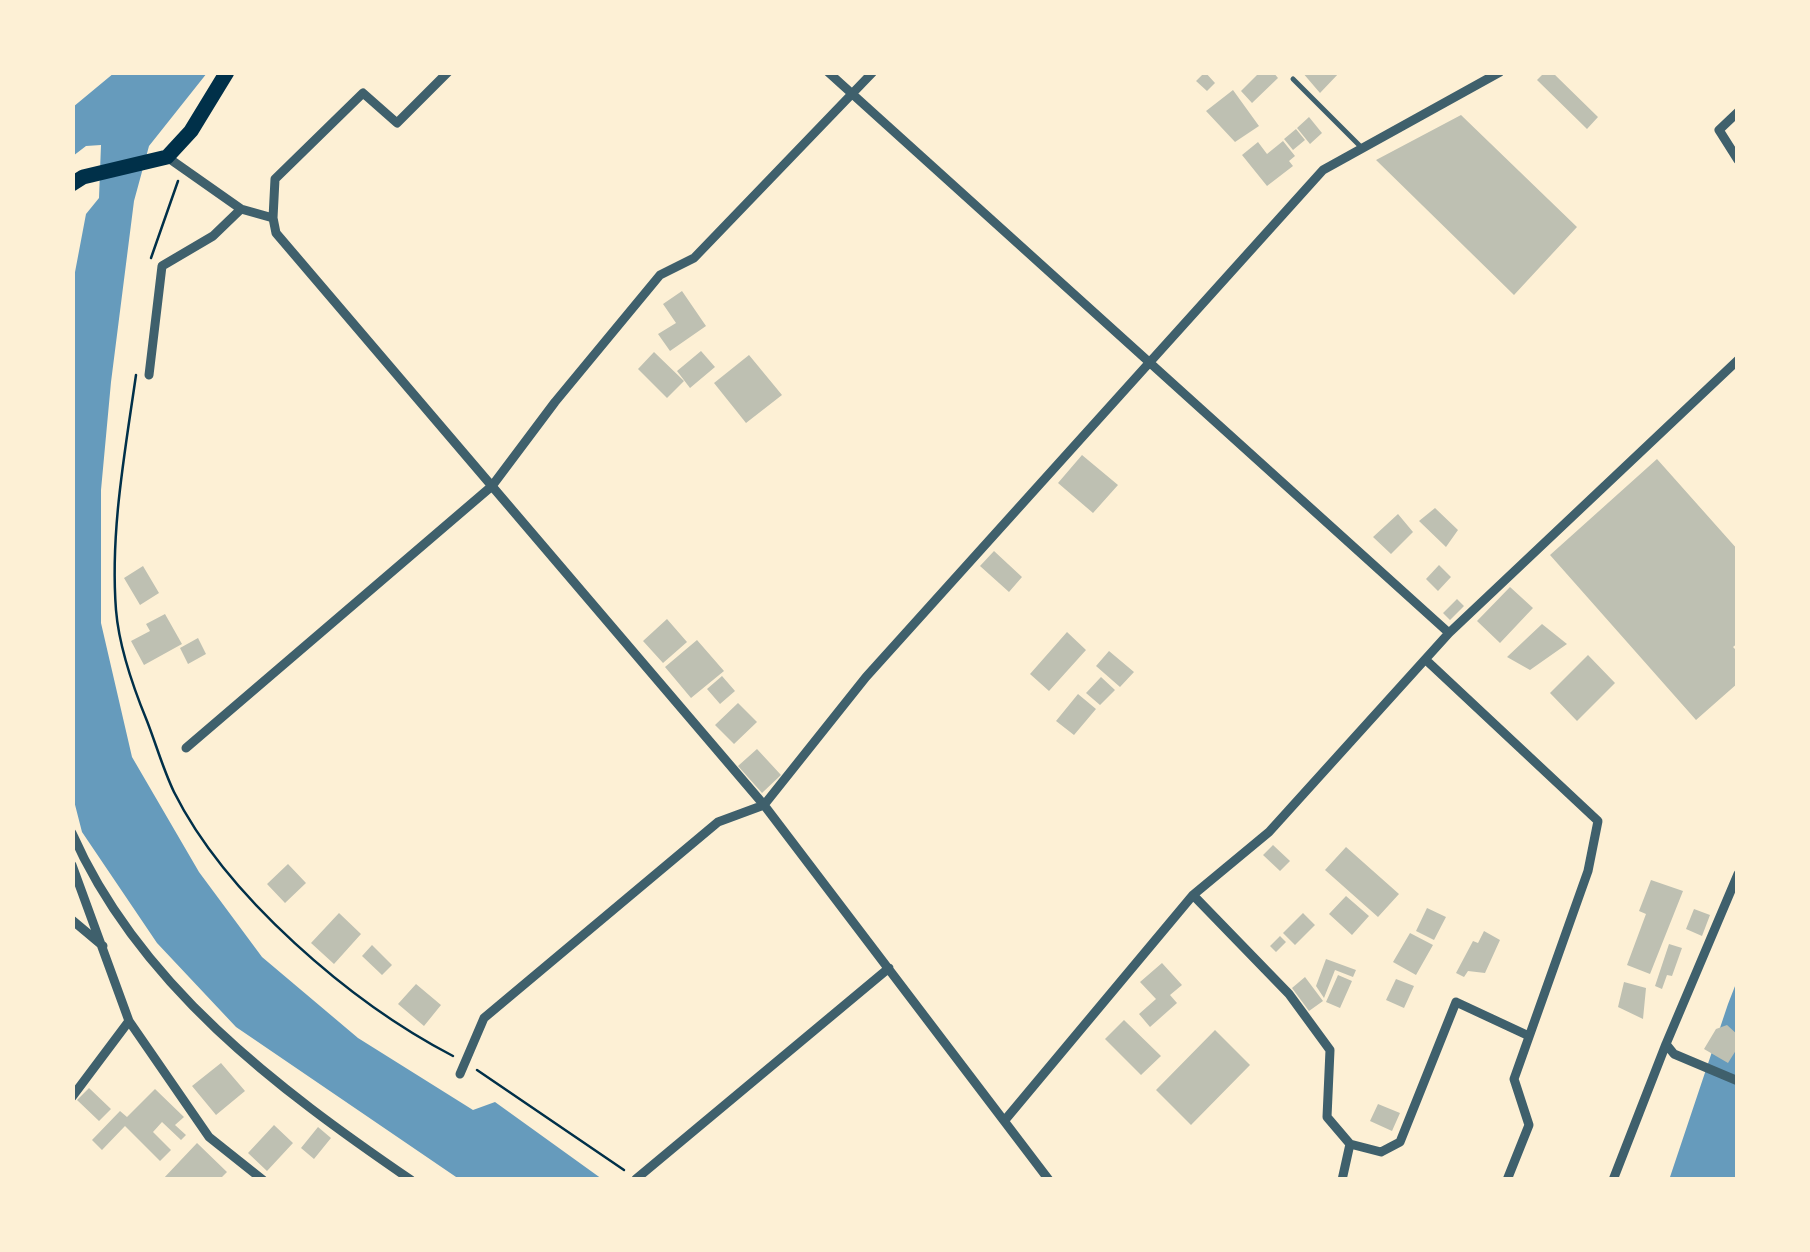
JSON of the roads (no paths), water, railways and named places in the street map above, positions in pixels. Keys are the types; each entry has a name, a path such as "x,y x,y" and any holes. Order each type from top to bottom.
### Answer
{"main road":[{"path":"72,184 82,177 167,157 190,132 227,72"}],"street":[{"path":"448,72 397,123 363,93 275,179 276,233 764,805 1049,1180"},
{"path":"828,72 1449,632"},
{"path":"186,748 492,486 554,402 660,275 694,258 874,72"},
{"path":"460,1074 484,1018 718,822 764,805 866,677 1323,170 1500,72"},
{"path":"1738,112 1720,130 1738,160"},
{"path":"167,157 241,209 273,218"},
{"path":"149,375 162,266 213,236 241,209"},
{"path":"1004,1120 1194,894 1269,832 1449,632 1738,360"},
{"path":"1426,660 1598,821 1588,870 1514,1079 1529,1125 1507,1180"},
{"path":"72,845 73,835"},
{"path":"73,835 132,934 167,981 225,1038 412,1180"},
{"path":"72,866 129,1022 209,1137 262,1180"},
{"path":"1613,1180 1738,874"},
{"path":"1194,894 1289,994 1330,1050 1327,1117 1350,1144 1381,1152 1400,1142 1456,1002 1529,1036"},
{"path":"72,920 105,948"},
{"path":"636,1179 888,968"},
{"path":"72,1097 129,1022"},
{"path":"1666,1044 1674,1054 1738,1081"},
{"path":"1342,1180 1350,1144"}],"lane":[{"path":"1294,79 1362,148"}],"water":[{"path":"114,73 207,73 149,146 134,201 111,382 101,490 101,623 132,757 199,872 262,957 358,1038 473,1110 495,1102 602,1179 459,1179 236,1027 157,943 82,832 72,793 72,288 86,214 99,198 101,145 86,146 73,156 73,107"},
{"path":"1737,981 1737,1179 1669,1180 1728,1004"}]}
